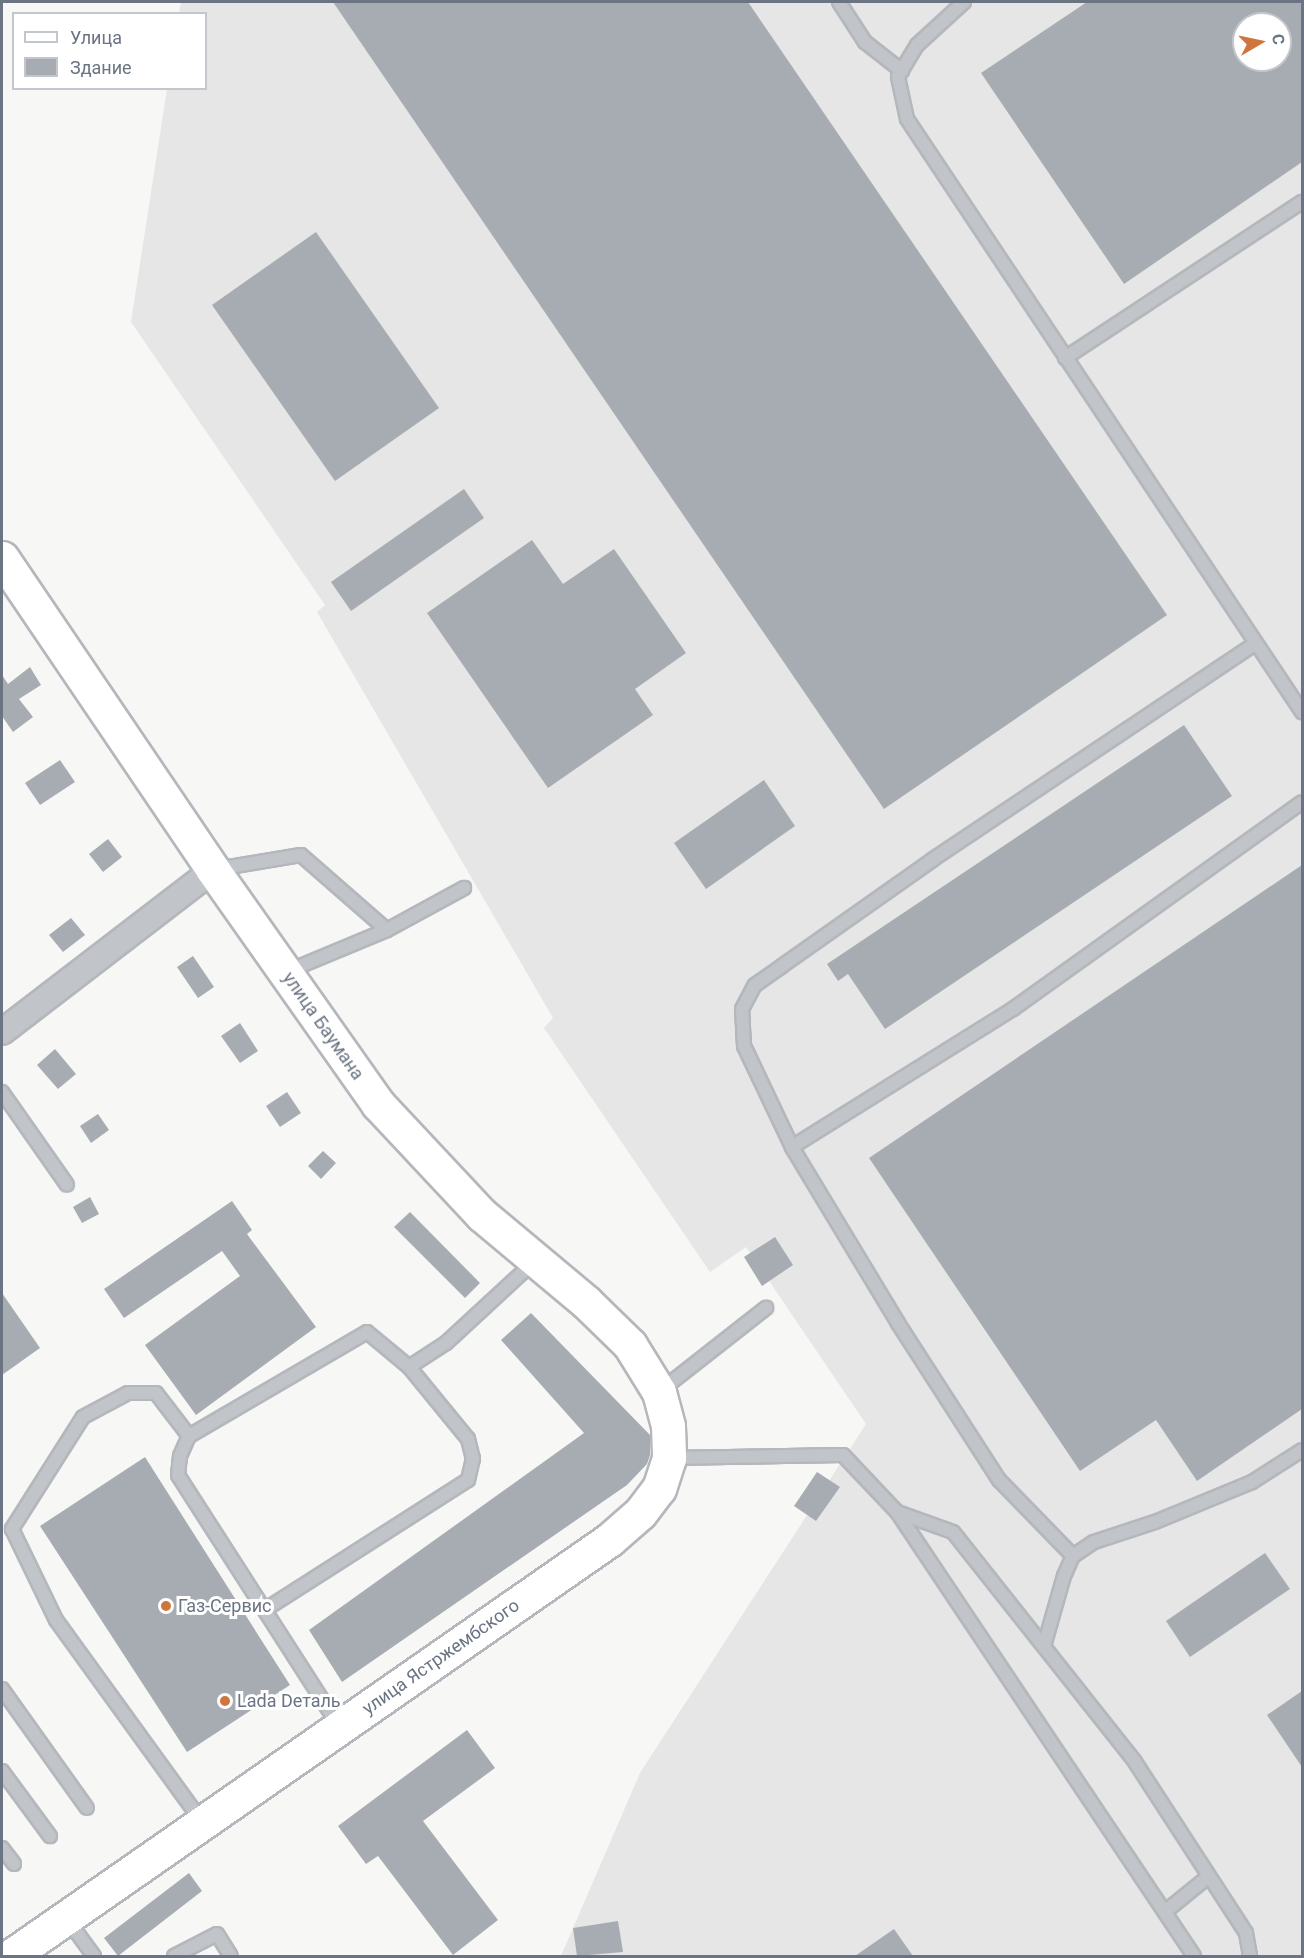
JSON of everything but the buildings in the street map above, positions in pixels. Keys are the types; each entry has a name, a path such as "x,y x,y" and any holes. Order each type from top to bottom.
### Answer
{"main road":[{"name":"улица Баумана","path":"2,558 213,870 378,1104 482,1215 586,1302 630,1345 659,1392 668,1426 669,1458"},
{"name":"улица Ястржембского","path":"11,1956 609,1540 640,1513 659,1488 669,1458"}],"street":[{"path":"2,1032 213,870"}],"lane":[{"path":"839,2 865,42 902,71"},
{"path":"964,2 917,45 898,77 906,119 1254,644 1302,712"},
{"path":"1065,358 1302,202"},
{"path":"1073,1556 999,1480 898,1323 792,1147 744,1046 742,1009 755,985 932,860 1254,644"},
{"path":"792,1147 1013,1009 1302,802"},
{"path":"213,870 301,855 387,930"},
{"path":"285,972 387,930 464,888"},
{"path":"2,1092 67,1185"},
{"path":"409,1367 446,1343 536,1260"},
{"path":"659,1392 766,1308"},
{"path":"266,1609 468,1480 473,1460 468,1439 409,1367 367,1332 189,1436 180,1456 178,1475 340,1727"},
{"path":"189,1436 156,1393 128,1393 83,1417 12,1529 57,1620 202,1823"},
{"path":"1044,1646 1064,1576 1073,1556 1094,1542 1155,1522 1252,1482 1302,1450"},
{"path":"669,1458 843,1455 897,1512 1194,1956"},
{"path":"897,1512 953,1532 1044,1646 1135,1762 1246,1933 1250,1956"},
{"path":"2,1689 6,1708 87,1808"},
{"path":"2,1771 50,1836"},
{"path":"2,1848 14,1864"},
{"path":"1166,1911 1209,1876"},
{"path":"66,1918 94,1956"},
{"path":"174,1956 217,1934 231,1956"}],"shaded area":[{"path":"181,2 1302,2 1302,1956 561,1956 640,1773 866,1424 746,1247 710,1272 544,1028 553,1018 317,612 325,605 131,322 167,90 207,90 207,12 179,12"}],"place":[{"name":"Газ-Сервис","path":"166,1606"},
{"name":"Lada Dеталь","path":"225,1701"}]}
